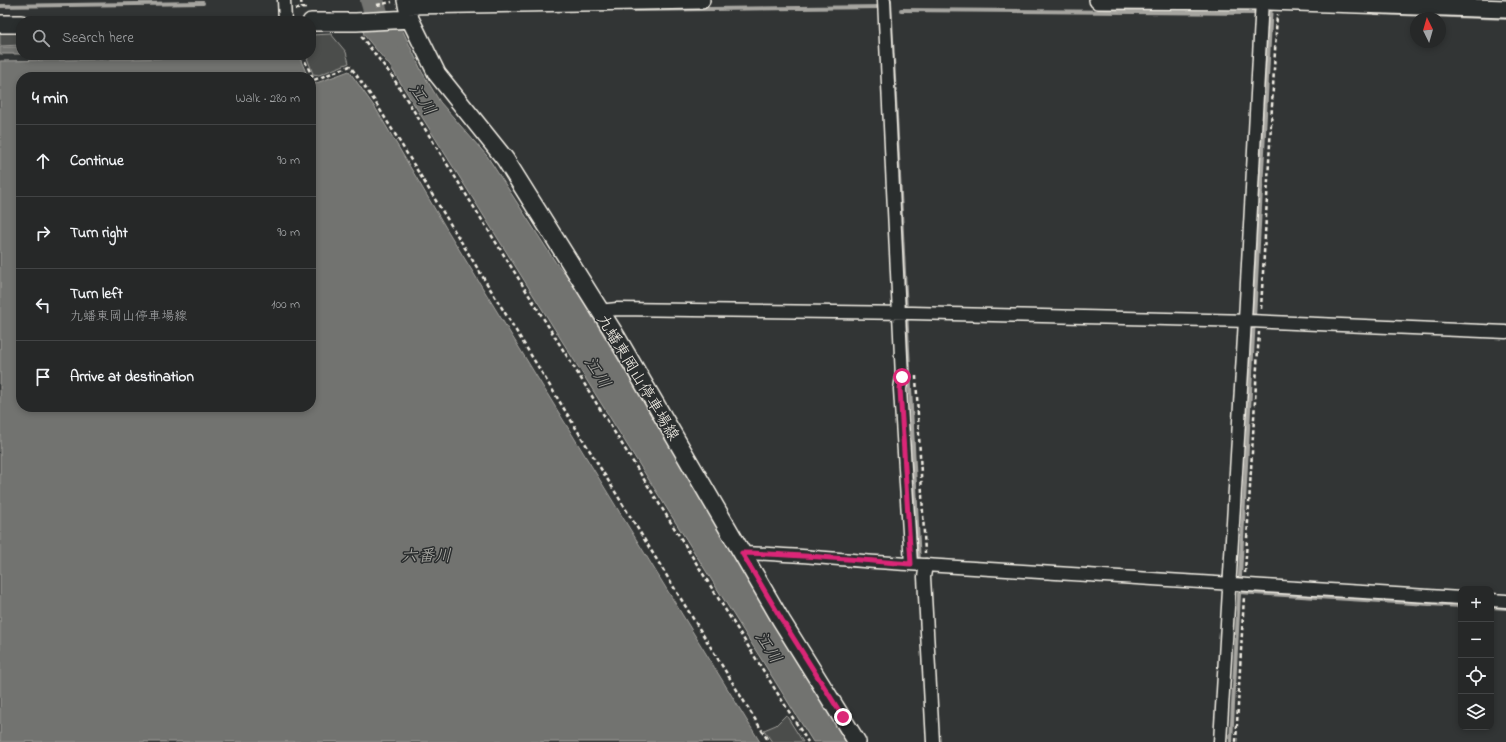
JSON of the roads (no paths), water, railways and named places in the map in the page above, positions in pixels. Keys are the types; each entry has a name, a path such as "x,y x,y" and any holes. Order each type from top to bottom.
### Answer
{"main road":[{"path":"316,22 354,22 405,11 701,0"},
{"path":"1098,0 1506,9"},
{"name":"九蟠東岡山停車場線","path":"405,11 437,74 504,159 620,342 742,553 857,742"},
{"path":"0,24 16,24"}],"street":[{"path":"284,0 285,16"},
{"path":"884,0 904,313 902,377 900,389 919,564 924,577 933,742"},
{"path":"1220,742 1239,586 1269,3"},
{"path":"599,311 617,309 904,313 1253,321 1506,332"},
{"path":"742,553 781,554 815,558 1239,586 1458,598"},
{"path":"1494,600 1506,601"}],"water":[{"path":"402,29 422,72 440,102 487,156 556,263 569,278 735,554 733,556 847,742 813,742 390,66 364,35 363,30"},
{"path":"0,47 16,47 16,54 0,54"},
{"name":"六番川","path":"301,60 306,72 16,72 16,412 316,412 316,83 349,71 376,109 446,228 760,742 0,742 0,61"}],"waterway":[{"name":"江川","path":"372,0 382,32 388,42"},
{"path":"890,0 919,563"},
{"path":"0,6 203,3"},
{"path":"1231,742 1271,4"},
{"path":"633,10 882,7"},
{"path":"901,10 1254,13"},
{"path":"376,12 389,12"},
{"path":"1375,13 1506,18"},
{"path":"1239,592 1458,606"},
{"path":"1494,607 1506,608"}]}
